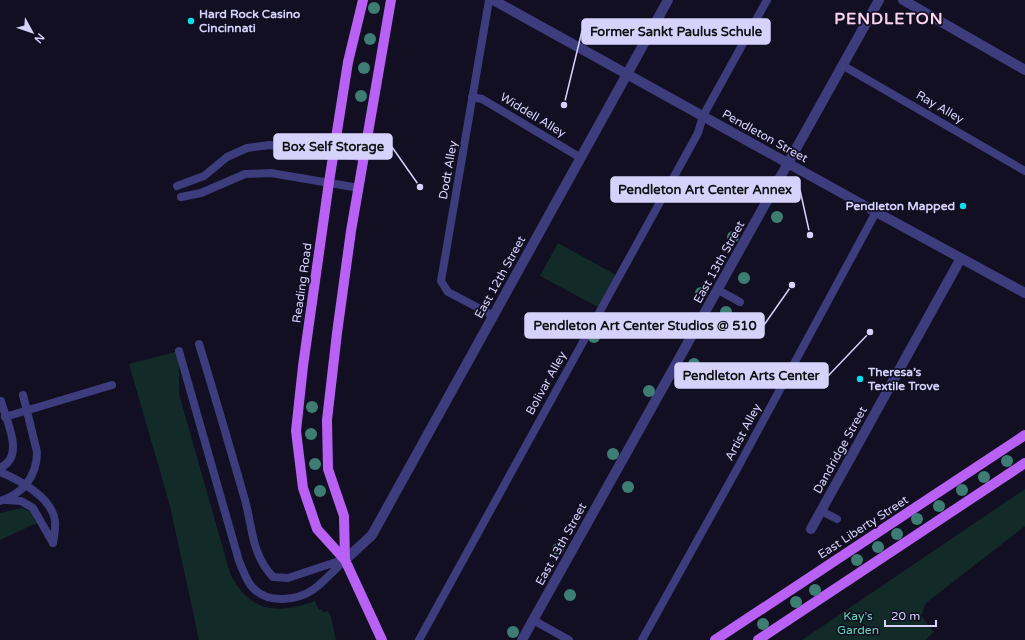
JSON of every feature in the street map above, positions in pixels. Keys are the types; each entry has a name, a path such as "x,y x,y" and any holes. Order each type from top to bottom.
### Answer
{"main road":[{"name":"Reading Road","path":"363,0 348,62 329,182 303,366 296,431 303,488 316,529 345,560 382,640"},
{"name":"Reading Road","path":"345,560 344,516 328,469 327,420 337,333 359,188 391,0"},
{"name":"East Liberty Street","path":"715,640 1025,436"},
{"path":"758,640 1025,462"}],"street":[{"name":"Pendleton Street","path":"494,0 1025,293"},
{"name":"East 12th Street","path":"345,560 372,535 668,0"},
{"name":"East 13th Street","path":"522,640 879,0"},
{"path":"903,0 1025,70"},
{"name":"Dandridge Street","path":"811,529 961,258"}],"lane":[{"name":"Dodt Alley","path":"489,0 441,281 443,287 448,292 494,316"},
{"name":"Bolivar Alley","path":"419,640 698,133 702,116 767,0"},
{"name":"Ray Alley","path":"842,65 1025,171"},
{"name":"Widdell Alley","path":"472,97 482,99 581,158"},
{"path":"177,186 204,176 227,157 247,148 270,145 304,152 334,152 364,158"},
{"path":"181,197 201,193 245,174 272,173 359,188"},
{"name":"Artist Alley","path":"642,640 737,469 806,338 876,212"},
{"path":"718,290 740,302"},
{"path":"199,344 246,502 257,555 264,567 272,577 288,578 345,560"},
{"path":"179,351 239,561 245,576 254,589 270,597 285,600 304,595 315,589 345,560"},
{"path":"5,417 112,385"},
{"path":"2,500 17,494 26,485 33,474 37,461 37,452 23,395"},
{"path":"0,468 10,460 14,450 1,401"},
{"path":"0,472 26,485 46,503 55,520 54,543 33,508 21,501 2,500"},
{"path":"821,511 838,518"},
{"path":"534,620 570,640"}],"green space":[{"path":"558,243 616,275 598,307 540,276"},
{"path":"179,351 179,394 230,573 246,596 255,603 265,607 276,609 288,608 315,601 319,610 322,609 323,613 328,611 331,617 336,640 199,640 170,506 129,364"},
{"name":"Kay’s Garden","path":"1025,489 1025,526 926,603 921,616 934,632 925,640 802,640"},
{"path":"22,508 31,512 37,523 0,540 0,513"}],"place":[{"name":"Hard Rock Casino Cincinnati","path":"191,21"},
{"name":"Former Sankt Paulus Schule","path":"564,105"},
{"name":"Box Self Storage","path":"420,187"},
{"name":"Pendleton Mapped","path":"963,206"},
{"name":"Pendleton Art Center Annex","path":"810,235"},
{"name":"Pendleton Art Center Studios @ 510","path":"792,285"},
{"name":"Pendleton Arts Center","path":"870,332"},
{"name":"Theresa’s Textile Trove","path":"860,379"}],"district":[{"name":"PENDLETON","path":"889,19"}]}
